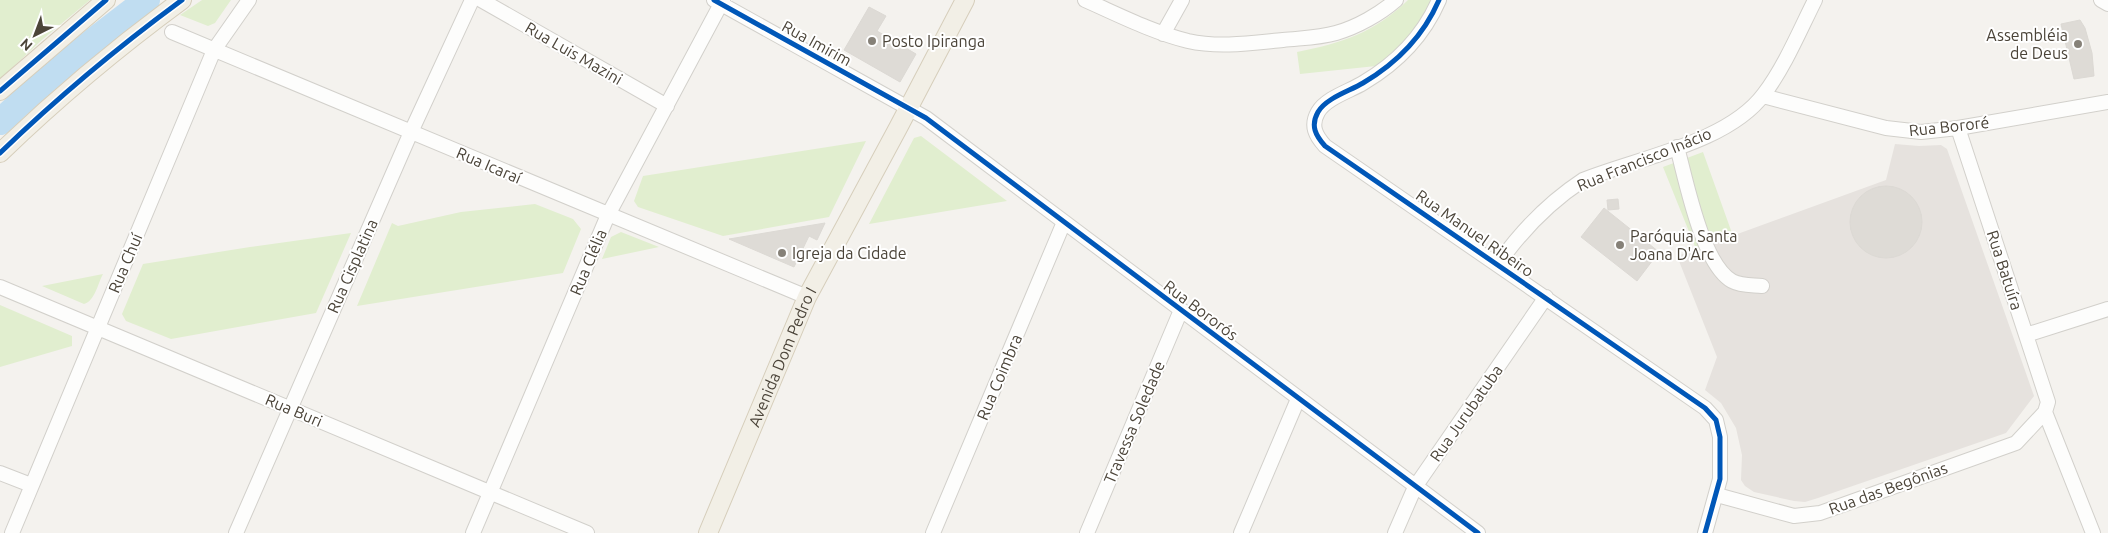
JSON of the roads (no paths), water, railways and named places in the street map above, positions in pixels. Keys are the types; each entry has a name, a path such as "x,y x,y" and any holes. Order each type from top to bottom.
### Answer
{"main road":[{"path":"0,91 106,0"},
{"path":"0,154 41,113 86,75 182,0"},
{"name":"Avenida Dom Pedro I","path":"708,533 807,297 909,109 965,0"}],"street":[{"name":"Rua Chuí","path":"12,533 214,50 249,0"},
{"name":"Rua Cisplatina","path":"236,533 411,132 472,0"},
{"name":"Rua Luis Mazini","path":"481,0 667,106"},
{"path":"1085,0 1163,34 1190,42 1214,44 1240,44 1320,37 1352,26 1387,8 1396,0"},
{"path":"1163,34 1182,0"},
{"name":"Rua Manuel Ribeiro","path":"1439,0 1426,27 1408,49 1365,82 1326,104 1319,111 1314,127 1317,137 1326,146 1705,408 1716,420 1720,437 1720,479 1705,533"},
{"name":"Rua Francisco Inácio","path":"1498,264 1532,220 1565,192 1583,180 1706,137 1742,115 1763,96 1788,56 1815,0"},
{"path":"2101,0 2108,4"},
{"name":"Rua Clélia","path":"473,533 608,215 667,106 719,1"},
{"name":"Rua Imirim","path":"719,1 909,109"},
{"name":"Rua Icaraí","path":"172,32 807,297"},
{"name":"Rua Bororé","path":"1763,96 1902,131 1921,132 1958,128 2108,102"},
{"name":"Rua Bororós","path":"909,109 926,118 1478,533"},
{"name":"Rua Batuíra","path":"1958,128 2048,402 2045,412 2093,533"},
{"path":"1677,148 1699,229 1713,258 1730,280 1740,285 1762,286"},
{"name":"Rua Coimbra","path":"934,533 1064,222"},
{"name":"Rua Buri","path":"0,287 588,533"},
{"name":"Rua Jurubatuba","path":"1395,533 1415,487 1546,298"},
{"name":"Travessa Soledade","path":"1087,533 1181,310"},
{"path":"2026,335 2108,310"},
{"path":"1241,533 1298,399"},
{"name":"Rua das Begônias","path":"1717,495 1788,515 1808,515 1820,512 2016,443 2045,412"},
{"path":"0,473 31,485"}],"waterway":[{"path":"0,122 71,59 147,0"}],"place":[{"name":"Posto Ipiranga","path":"872,41"},
{"name":"Assembléia de Deus","path":"2078,44"},
{"name":"Paróquia Santa Joana D'Arc","path":"1620,245"},
{"name":"Igreja da Cidade","path":"782,253"}]}
